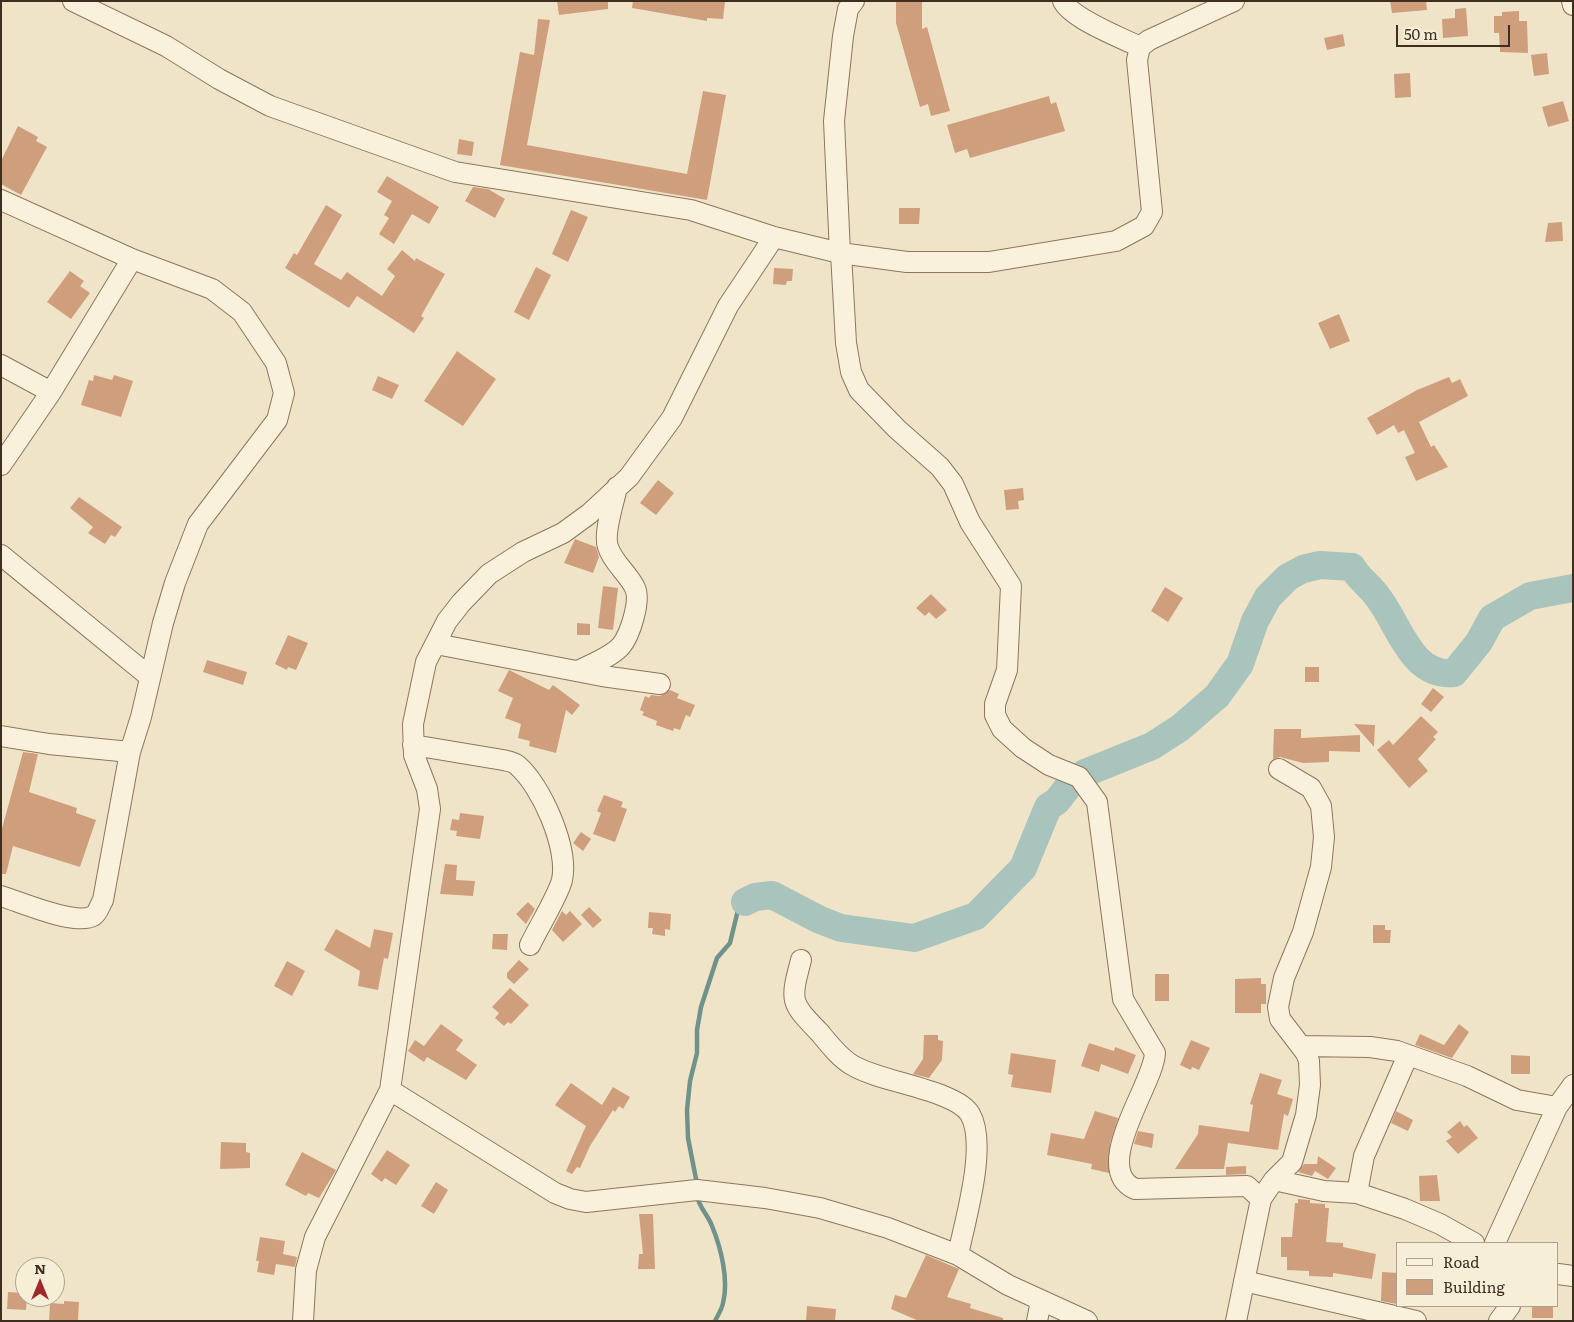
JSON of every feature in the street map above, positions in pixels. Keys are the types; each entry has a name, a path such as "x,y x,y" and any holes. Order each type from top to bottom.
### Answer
{"street":[{"path":"73,1 166,46 219,80 270,106 455,172 690,210 774,237 840,253 907,262 989,262 1116,241 1144,226 1152,212 1137,60 1140,47 1149,40 1234,1"},
{"path":"854,1 848,9 843,36 834,121 846,343 851,372 859,390 897,429 940,467 952,484 970,522 1011,586 1008,670 995,704 995,715 1002,729 1023,748 1049,765 1079,777 1097,802 1123,999 1155,1053 1127,1125 1120,1154 1121,1176 1124,1182 1135,1189 1247,1186 1261,1199"},
{"path":"1063,1 1077,15 1140,47"},
{"path":"1572,1 1573,5"},
{"path":"1,200 132,259 212,289 242,312 276,363 284,393 276,420 198,524 176,583 130,752 103,900 95,915 87,918 73,919 1,896"},
{"path":"303,1321 306,1270 315,1237 390,1090 430,809 427,789 413,745 413,724 426,662 447,622 461,603 489,574 523,552 563,533 589,514 629,476 672,418 728,306 774,237"},
{"path":"1,465 51,392 132,259"},
{"path":"1,365 51,392"},
{"path":"578,671 622,645 639,601 636,590 614,560 607,545 607,532 617,486"},
{"path":"1,555 150,677"},
{"path":"436,644 578,671 660,684"},
{"path":"1,736 49,744 130,752"},
{"path":"413,745 504,760 516,764 527,776 551,814 562,864 562,880 530,944"},
{"path":"1236,1321 1261,1199 1274,1180 1292,1162 1306,1115 1310,1085 1309,1061 1301,1046 1280,1019 1278,1008 1284,978 1303,932 1321,867 1324,837 1321,806 1311,788 1279,770"},
{"path":"801,960 793,991 794,1003 828,1043 851,1065 876,1076 957,1101 969,1113 978,1138 958,1255"},
{"path":"1301,1046 1370,1047 1408,1055 1467,1076 1517,1100 1557,1106"},
{"path":"1356,1193 1364,1156 1408,1055"},
{"path":"1495,1242 1557,1106 1573,1085"},
{"path":"390,1090 555,1193 570,1199 595,1201 697,1190 765,1198 829,1210 888,1228 958,1255 1041,1301 1086,1321"},
{"path":"1274,1180 1324,1191 1356,1193 1405,1209 1440,1224 1472,1242"},
{"path":"1559,1274 1573,1276"},
{"path":"1244,1281 1416,1321"},
{"path":"1037,1321 1041,1301"},
{"path":"1499,1321 1509,1307"}],"building":[{"path":"557,1 608,1 608,9 559,15"},
{"path":"633,1 725,2 723,19 707,18 707,21 632,8"},
{"path":"896,1 922,1 922,29 927,27 950,111 931,116 928,104 920,107 896,23"},
{"path":"1390,1 1426,1 1427,10 1392,13"},
{"path":"1466,8 1468,36 1443,38 1442,19 1455,18 1455,9"},
{"path":"1519,11 1519,21 1527,21 1528,53 1500,52 1499,33 1494,33 1494,16 1502,16 1502,12"},
{"path":"538,19 550,20 527,145 687,174 703,91 726,95 707,200 500,165 520,52 534,55"},
{"path":"1343,34 1345,46 1327,50 1324,38"},
{"path":"1547,53 1549,74 1534,76 1531,55"},
{"path":"1410,73 1411,97 1395,98 1394,74"},
{"path":"1049,96 1051,104 1056,102 1065,131 970,158 967,149 955,153 947,125"},
{"path":"1563,101 1569,121 1548,127 1542,107"},
{"path":"18,126 38,137 36,141 47,147 21,195 1,184 1,161"},
{"path":"459,139 474,142 472,156 457,154"},
{"path":"387,176 439,207 429,224 412,214 394,244 379,234 389,218 384,215 392,201 377,192"},
{"path":"473,187 488,189 505,199 495,218 465,201"},
{"path":"326,205 342,215 314,264 341,280 347,272 382,296 395,276 387,269 402,250 415,261 416,258 445,274 421,316 424,318 414,333 357,296 349,308 285,268 294,253 297,255"},
{"path":"899,208 920,208 919,224 899,224"},
{"path":"571,210 588,217 568,262 552,254"},
{"path":"1562,222 1563,241 1545,242 1548,223"},
{"path":"536,267 551,275 529,320 514,312"},
{"path":"774,268 793,269 792,281 787,281 786,285 773,284"},
{"path":"70,271 84,281 80,286 90,293 71,319 47,302"},
{"path":"1339,314 1350,341 1330,349 1318,323"},
{"path":"457,351 496,379 463,426 424,401"},
{"path":"94,375 112,380 114,375 133,381 121,417 81,405 89,380 93,381"},
{"path":"378,376 399,385 392,399 372,390"},
{"path":"1449,377 1452,383 1460,379 1468,396 1419,422 1431,447 1434,445 1448,467 1416,481 1405,457 1415,453 1404,430 1398,433 1394,425 1377,435 1367,418 1417,390"},
{"path":"658,480 674,493 656,515 640,503"},
{"path":"1023,488 1024,500 1018,501 1019,509 1006,510 1004,490"},
{"path":"79,497 122,527 115,537 111,535 105,544 88,533 93,527 70,508"},
{"path":"575,539 596,547 599,557 593,573 564,563"},
{"path":"603,586 618,588 613,630 598,628"},
{"path":"1165,587 1183,598 1168,622 1151,611"},
{"path":"931,594 947,610 936,619 929,612 925,616 916,608"},
{"path":"577,623 590,624 590,635 577,635"},
{"path":"288,635 308,643 296,670 288,667 287,670 275,664"},
{"path":"207,660 247,672 243,685 203,672"},
{"path":"1305,667 1319,667 1319,682 1305,682"},
{"path":"509,670 549,690 553,685 580,705 572,715 566,710 556,753 529,746 530,741 518,738 521,724 505,718 513,698 498,691"},
{"path":"1433,688 1444,697 1431,712 1421,704"},
{"path":"670,690 679,694 677,698 695,705 690,717 686,715 680,730 674,728 673,731 656,725 657,721 642,715 644,712 640,710 645,696 649,698 651,695 660,696"},
{"path":"1421,716 1438,732 1433,737 1436,739 1418,759 1428,771 1409,788 1377,750 1389,740 1393,745"},
{"path":"1354,724 1375,725 1374,747"},
{"path":"1274,729 1301,729 1301,738 1360,735 1360,752 1329,751 1329,762 1303,763 1280,757 1273,759"},
{"path":"23,752 38,754 29,792 77,808 76,813 96,820 80,867 13,846 6,874 1,874 1,832"},
{"path":"604,795 623,802 621,807 627,809 615,842 593,834 601,813 597,811"},
{"path":"460,813 484,816 480,839 456,836 457,831 450,830 452,819 459,820"},
{"path":"581,832 591,839 583,851 573,843"},
{"path":"445,864 457,865 456,880 475,881 473,896 440,894"},
{"path":"528,902 535,909 526,924 516,914"},
{"path":"589,907 602,920 593,928 581,915"},
{"path":"562,911 566,915 570,911 582,924 563,942 552,930"},
{"path":"649,912 671,914 670,930 665,929 665,936 652,934 653,928 648,928"},
{"path":"1373,925 1385,925 1385,930 1391,930 1390,943 1373,943"},
{"path":"336,929 370,948 374,929 393,933 388,959 384,958 378,990 358,986 360,971 324,950"},
{"path":"493,934 508,934 507,950 492,949"},
{"path":"519,960 529,969 514,984 507,978 507,973"},
{"path":"287,961 305,971 292,996 274,986"},
{"path":"1155,974 1169,974 1169,1001 1155,1001"},
{"path":"1261,978 1261,984 1266,984 1266,1004 1261,1004 1261,1013 1235,1013 1235,979"},
{"path":"510,988 529,1005 511,1024 508,1022 504,1026 495,1018 499,1013 492,1007"},
{"path":"441,1024 463,1040 456,1050 477,1065 466,1080 427,1057 424,1062 408,1051 415,1040 424,1046"},
{"path":"1459,1024 1469,1032 1452,1058 1415,1045 1420,1034 1444,1045"},
{"path":"924,1035 938,1035 938,1040 943,1041 942,1060 929,1078 913,1074 923,1059"},
{"path":"1191,1040 1210,1048 1199,1070 1192,1067 1191,1070 1180,1065"},
{"path":"1089,1043 1114,1051 1115,1047 1136,1055 1128,1074 1101,1064 1099,1072 1081,1066"},
{"path":"1011,1053 1056,1060 1051,1093 1011,1087 1013,1075 1008,1074"},
{"path":"1511,1055 1530,1056 1530,1074 1511,1074"},
{"path":"1260,1073 1282,1080 1277,1094 1293,1099 1288,1116 1284,1114 1278,1150 1228,1143 1224,1169 1175,1169 1198,1134 1199,1125 1249,1132 1253,1105 1250,1104"},
{"path":"571,1083 602,1105 613,1087 630,1097 623,1109 619,1106 615,1112 613,1110 590,1146 580,1168 577,1167 572,1174 566,1171 586,1126 555,1105"},
{"path":"1095,1111 1118,1118 1110,1143 1109,1173 1091,1169 1092,1164 1047,1155 1051,1133 1084,1139"},
{"path":"1396,1111 1413,1120 1408,1131 1391,1123"},
{"path":"1460,1121 1464,1127 1467,1125 1478,1138 1458,1154 1446,1141 1452,1137 1447,1132"},
{"path":"1138,1131 1154,1134 1152,1148 1134,1144"},
{"path":"221,1142 246,1143 246,1152 250,1153 250,1168 220,1169"},
{"path":"387,1150 410,1165 396,1185 385,1178 382,1182 371,1174"},
{"path":"302,1152 336,1170 319,1198 308,1193 306,1196 285,1185"},
{"path":"1318,1156 1336,1168 1328,1179 1315,1171 1312,1176 1298,1172 1304,1164 1317,1164"},
{"path":"1246,1166 1246,1174 1226,1175 1226,1167"},
{"path":"1437,1175 1440,1201 1420,1201 1419,1176"},
{"path":"436,1182 448,1190 434,1214 421,1206"},
{"path":"1298,1199 1310,1200 1310,1203 1325,1204 1325,1208 1329,1208 1326,1242 1343,1243 1343,1247 1376,1254 1372,1279 1333,1273 1333,1277 1309,1276 1309,1271 1287,1270 1287,1257 1281,1257 1281,1237 1292,1237 1295,1203 1298,1203"},
{"path":"639,1214 653,1214 655,1269 638,1269 639,1254 643,1254"},
{"path":"260,1237 285,1241 283,1254 297,1257 295,1267 276,1264 274,1275 257,1272 259,1261 256,1261"},
{"path":"926,1255 959,1269 947,1297 971,1304 970,1308 1003,1318 1003,1321 919,1321 891,1309 895,1295 906,1298"},
{"path":"1382,1272 1396,1273 1396,1304 1381,1301"},
{"path":"8,1292 15,1292 15,1307 26,1307 26,1310 7,1309"},
{"path":"65,1301 79,1302 78,1321 49,1321 50,1307 65,1307"},
{"path":"807,1306 836,1309 835,1321 806,1321"},
{"path":"1532,1307 1553,1307 1553,1318 1532,1318"}],"waterway":[{"path":"745,902 755,897 772,895 820,920 841,928 914,938 976,916 1023,868 1048,807 1057,801 1071,783 1085,773 1152,746 1180,728 1217,696 1240,664 1255,621 1268,597 1288,577 1303,569 1320,565 1352,567 1385,607 1416,658 1426,666 1439,672 1454,673 1479,642 1492,618 1530,596 1573,588"},
{"path":"697,1184 688,1138 687,1110 690,1081 697,1053 697,1030 701,1007 717,958 730,943 738,910 745,902"},
{"path":"697,1195 715,1235 725,1274 725,1294 722,1308 715,1321"}]}
